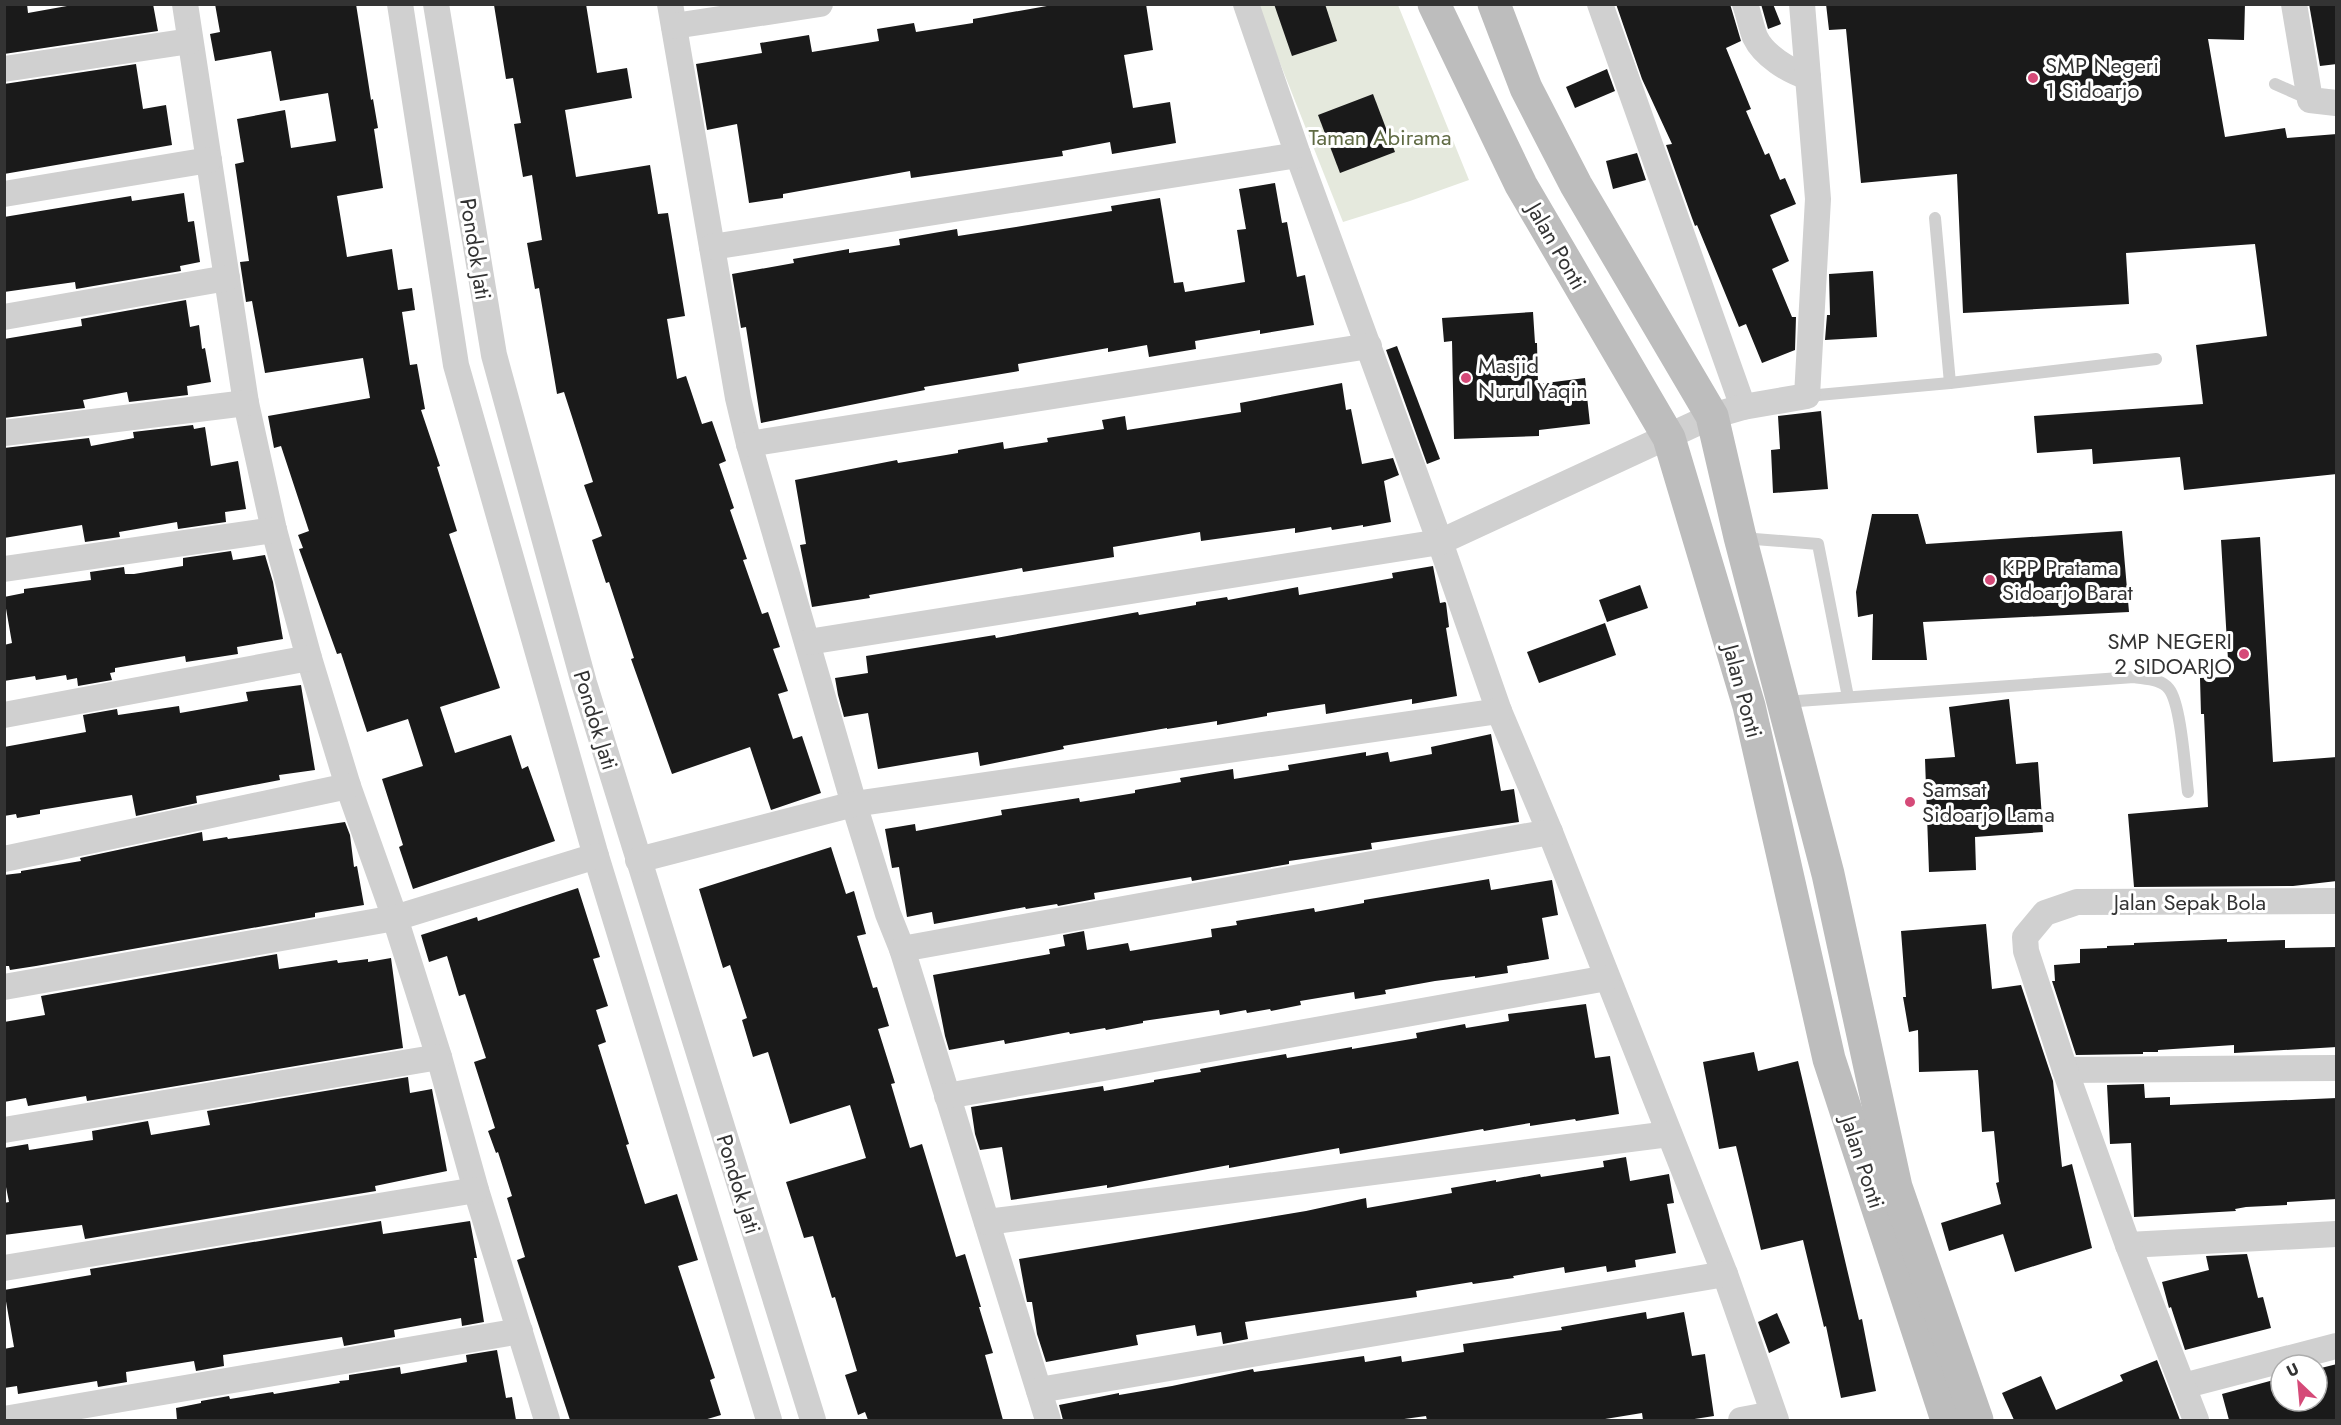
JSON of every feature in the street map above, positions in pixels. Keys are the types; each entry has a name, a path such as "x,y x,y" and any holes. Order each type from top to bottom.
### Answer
{"main road":[{"name":"Jalan Ponti","path":"1434,4 1521,185 1669,438 1749,705 1829,1059 1947,1420"},
{"name":"Jalan Ponti","path":"1494,4 1526,87 1576,186 1728,412 1740,537 1828,874 1896,1187 1977,1420"}],"street":[{"path":"185,4 246,403 274,530 309,658 348,786 395,918 439,1057 476,1190 547,1420"},
{"name":"Pondok Jati","path":"400,4 456,366 596,856 769,1420"},
{"name":"Pondok Jati","path":"436,4 494,355 584,683 813,1420"},
{"path":"820,4 672,15 738,398 748,444 854,804 888,914 902,949 1048,1420"},
{"path":"1246,4 1298,155 1370,346 1499,711 1550,832 1725,1274 1774,1417 1741,1420"},
{"path":"1600,4 1728,412"},
{"path":"1745,4 1756,38 1772,56 1793,72 1808,77"},
{"path":"808,642 1440,542 1728,412 1808,396 1818,199 1802,4"},
{"path":"2294,4 2310,100 2337,103"},
{"path":"4,69 190,41"},
{"path":"712,247 1298,155"},
{"path":"4,194 209,160"},
{"path":"4,317 227,278"},
{"path":"748,444 1370,346"},
{"path":"4,433 246,403"},
{"path":"4,569 274,530"},
{"path":"4,715 309,658"},
{"path":"549,697 584,683"},
{"path":"638,860 854,804 1499,711"},
{"path":"4,859 348,786"},
{"path":"902,949 1550,832"},
{"path":"4,987 395,918 596,856"},
{"name":"Jalan Sepak Bola","path":"2065,1070 2026,951 2025,938 2045,913 2077,902 2337,901"},
{"path":"947,1096 1607,978"},
{"path":"4,1130 439,1057"},
{"path":"2196,1420 2128,1245 2065,1070 2337,1068"},
{"path":"987,1222 1670,1134"},
{"path":"4,1268 476,1190"},
{"path":"2128,1245 2337,1234"},
{"path":"1039,1390 1725,1274"},
{"path":"4,1419 520,1331"},
{"path":"2183,1386 2337,1346"}],"lane":[{"path":"2275,84 2310,100"},
{"path":"1935,218 1950,383"},
{"path":"1808,396 1950,383 2156,359"},
{"path":"1740,537 1818,544 1848,697"},
{"path":"1783,702 2134,677 2158,681 2169,689 2178,714 2188,792"}],"green space":[{"name":"Taman Abirama","path":"1257,5 1398,5 1469,180 1343,222"}],"building":[{"path":"4,4 27,4 28,13 78,4 153,4 158,31 4,54"},
{"path":"215,4 356,4 371,100 373,99 378,128 374,129 383,188 337,196 347,257 392,249 398,290 412,288 415,310 402,312 410,365 417,364 425,409 421,410 440,466 437,467 457,531 449,534 500,688 440,707 455,753 511,735 522,769 528,766 555,841 413,889 399,847 403,845 382,779 423,766 408,719 367,732 341,653 337,654 299,549 303,548 298,535 309,531 281,446 274,448 268,416 370,398 363,358 265,373 252,301 246,302 240,262 249,261 235,164 244,162 237,119 285,110 291,148 336,141 328,93 280,101 271,51 215,61 210,34 220,32"},
{"path":"586,4 597,73 627,68 632,98 565,110 576,177 650,165 658,214 668,213 685,316 667,319 677,379 686,376 702,424 712,421 726,461 719,464 734,508 730,510 747,559 743,560 762,614 768,612 780,647 773,649 788,691 778,694 793,739 802,736 821,793 771,810 750,747 672,774 631,659 634,658 609,582 606,583 592,540 602,536 584,485 593,482 564,392 557,394 539,288 535,289 527,243 542,240 532,175 523,177 514,124 521,123 513,78 506,79 494,5"},
{"path":"1058,4 1146,4 1153,50 1124,55 1133,108 1170,102 1176,143 1112,154 1110,142 1062,151 1063,156 911,178 910,171 783,194 783,198 749,203 737,124 707,130 696,64 762,53 760,43 809,35 812,52 879,41 877,29 914,23 916,32 973,23 973,19"},
{"path":"1274,4 1325,4 1337,41 1292,56"},
{"path":"1616,4 1730,4 1741,41 1726,48 1751,109 1746,111 1765,155 1769,153 1780,180 1785,178 1796,204 1770,215 1789,261 1772,269 1792,317 1796,317 1795,350 1762,363 1746,324 1739,327 1697,225 1695,226 1666,145 1672,144 1642,79"},
{"path":"1761,4 1773,4 1781,24 1768,29"},
{"path":"1826,4 2245,4 2244,40 2208,39 2225,137 2285,128 2287,138 2337,134 2337,474 2184,490 2180,457 2093,464 2092,449 2037,453 2034,416 2203,404 2196,345 2267,336 2255,244 2126,253 2129,304 1963,313 1957,174 1861,183 1846,29 1829,30"},
{"path":"2309,4 2337,4 2337,64 2320,66"},
{"path":"136,64 143,109 166,105 172,145 4,174 4,84"},
{"path":"1607,69 1615,91 1575,108 1566,87"},
{"path":"1373,94 1395,152 1340,173 1318,115"},
{"path":"1637,153 1646,180 1613,189 1606,161"},
{"path":"1275,183 1282,223 1287,222 1297,277 1305,275 1314,325 1260,334 1260,330 1195,341 1196,349 1149,357 1147,345 1108,352 1108,348 1018,364 1019,371 924,387 925,390 761,423 746,327 741,328 732,274 794,263 793,259 849,249 849,253 900,245 899,239 957,229 958,236 1016,227 1112,211 1111,206 1160,198 1174,283 1183,282 1185,292 1245,282 1237,230 1246,229 1239,189"},
{"path":"184,193 188,222 194,221 200,262 180,266 181,271 76,289 75,282 4,292 4,217 131,196 132,201"},
{"path":"1873,271 1877,337 1825,340 1827,315 1830,315 1829,274"},
{"path":"186,300 190,327 199,325 202,349 205,348 211,382 187,386 188,395 129,402 127,392 83,400 85,408 4,418 4,339 82,326 81,319"},
{"path":"1533,312 1535,343 1537,343 1538,384 1585,378 1590,424 1539,430 1539,436 1454,439 1452,341 1444,342 1442,318"},
{"path":"1397,346 1440,459 1427,464 1386,350"},
{"path":"1342,383 1346,410 1351,409 1362,464 1393,458 1399,475 1384,481 1391,522 1332,530 1331,527 1295,533 1295,528 1201,541 1200,532 1113,547 1114,557 1023,572 1022,568 812,607 800,545 806,544 795,480 897,460 898,463 958,453 958,450 1003,442 1004,449 1048,442 1047,438 1104,429 1102,420 1125,416 1127,430 1241,412 1240,403"},
{"path":"1821,411 1828,489 1773,493 1771,450 1780,449 1778,416"},
{"path":"193,425 194,429 205,427 211,466 238,461 246,509 225,512 226,522 178,529 177,522 119,532 120,537 85,542 82,525 4,538 4,448 89,438 91,446 134,438 133,432"},
{"name":"KPP Pratama Sidoarjo Barat","path":"1872,514 1918,514 1926,544 2122,531 2129,612 1923,622 1927,660 1872,660 1873,614 1858,617 1856,592"},
{"path":"2260,537 2273,762 2337,757 2337,881 2293,886 2134,887 2128,814 2208,807 2200,678 2229,677 2221,540"},
{"path":"231,551 233,560 265,555 273,582 283,639 237,647 238,654 186,662 185,656 115,668 115,672 110,673 112,680 78,686 77,678 67,680 66,675 36,680 35,676 4,681 4,645 12,643 4,597 24,593 24,589 91,580 90,572 124,567 125,574 134,574 183,566 183,558"},
{"path":"1433,566 1440,603 1446,603 1449,627 1446,628 1457,696 1412,704 1412,699 1326,714 1325,704 1267,713 1267,716 1217,725 1217,721 1063,746 1064,749 980,766 978,752 878,769 868,713 844,717 838,695 835,678 868,673 866,656 995,635 996,638 1138,612 1139,615 1227,597 1228,600 1298,587 1299,595 1393,578 1392,573"},
{"path":"1640,585 1648,608 1607,622 1599,600"},
{"path":"1605,623 1616,655 1539,683 1527,652"},
{"path":"301,685 315,770 279,775 280,780 196,796 197,803 136,816 132,795 40,810 40,814 17,818 16,814 4,816 4,747 86,732 83,715 117,709 118,715 179,706 180,713 248,701 246,692"},
{"path":"2009,699 2016,764 2038,762 2043,832 1975,837 1976,870 1929,872 1925,759 1955,757 1949,707"},
{"path":"1491,734 1501,791 1514,789 1519,822 1371,843 1372,849 1289,861 1289,864 1192,881 1191,877 1094,893 1095,899 1058,906 1057,904 1026,909 1025,907 934,924 932,912 907,917 899,867 892,868 885,829 915,824 916,831 1002,815 1001,810 1079,798 1080,802 1135,793 1135,790 1181,782 1180,778 1233,769 1234,779 1289,770 1288,765 1366,752 1366,756 1388,752 1390,762 1432,754 1431,747"},
{"path":"345,822 350,835 354,867 357,866 364,905 315,913 315,917 36,966 10,970 9,966 4,966 4,875 81,861 80,858 202,832 203,841"},
{"path":"831,847 846,894 854,891 866,934 857,936 873,988 877,987 889,1026 878,1029 895,1083 891,1084 910,1148 922,1144 956,1257 965,1254 981,1307 979,1307 993,1353 985,1355 1003,1420 868,1420 865,1412 858,1415 845,1375 857,1371 835,1297 832,1298 813,1236 804,1238 786,1182 866,1158 850,1105 790,1124 768,1052 753,1057 742,1020 747,1018 730,965 723,968 699,889"},
{"path":"1489,879 1491,890 1552,880 1558,915 1542,918 1549,959 1507,966 1508,973 1435,981 1385,990 1386,994 1355,999 1354,992 1300,1001 1301,1005 1271,1011 1270,1009 1247,1013 1246,1010 1220,1015 1219,1010 1143,1021 1143,1023 1106,1030 1105,1028 1070,1034 1069,1032 1005,1044 1004,1040 949,1050 933,975 1050,954 1049,949 1065,946 1063,935 1084,931 1087,950 1128,943 1130,951 1212,937 1211,929 1237,925 1236,921 1314,908 1315,912 1364,903 1364,900"},
{"path":"578,888 600,957 593,959 608,1006 596,1010 606,1042 598,1045 645,1204 677,1194 698,1260 678,1266 715,1378 710,1380 721,1415 704,1420 570,1420 517,1260 525,1257 507,1198 512,1196 498,1152 496,1153 488,1131 495,1128 474,1062 486,1058 465,994 459,996 447,956 429,962 421,935 477,917 478,921"},
{"path":"1986,924 1992,989 2021,985 2053,1081 2062,1167 2072,1164 2092,1248 2015,1272 2003,1234 1949,1251 1941,1223 2001,1204 1996,1183 1999,1182 1994,1131 1982,1132 1978,1070 1919,1072 1918,1030 1909,1032 1903,997 1906,997 1901,931"},
{"path":"2227,939 2227,942 2285,940 2285,948 2337,947 2337,1047 2234,1053 2234,1045 2158,1050 2158,1052 2143,1052 2143,1054 2076,1055 2052,981 2055,981 2054,965 2080,963 2080,949 2134,945 2134,943"},
{"path":"277,954 279,969 337,960 338,963 368,959 368,962 391,958 403,1048 87,1101 86,1096 28,1106 26,1098 4,1102 4,1022 45,1015 41,996"},
{"path":"1586,1004 1595,1058 1610,1056 1619,1114 1576,1121 1575,1119 1530,1126 1530,1123 1484,1131 1483,1129 1340,1154 1339,1148 1229,1168 1229,1165 1107,1188 1107,1185 1011,1200 1002,1147 980,1150 975,1134 971,1107 1103,1086 1104,1091 1201,1072 1200,1069 1286,1054 1287,1058 1352,1047 1352,1049 1417,1038 1416,1033 1465,1024 1466,1028 1509,1021 1508,1014"},
{"path":"1754,1052 1758,1071 1798,1061 1859,1320 1862,1319 1876,1391 1841,1398 1826,1326 1824,1327 1803,1240 1761,1250 1736,1146 1719,1149 1703,1062"},
{"path":"408,1077 410,1093 432,1089 447,1171 375,1186 376,1191 85,1239 82,1225 4,1235 4,1203 9,1202 4,1177 4,1148 28,1144 29,1150 93,1140 92,1131 148,1121 151,1135 210,1125 207,1111"},
{"path":"2144,1084 2145,1098 2170,1097 2170,1105 2337,1098 2337,1199 2287,1202 2287,1205 2246,1207 2235,1209 2236,1211 2134,1217 2131,1143 2110,1144 2107,1085"},
{"path":"1626,1157 1630,1181 1669,1174 1674,1203 1667,1204 1676,1253 1635,1260 1636,1267 1607,1272 1606,1266 1565,1273 1564,1267 1513,1276 1514,1278 1416,1291 1417,1297 1245,1322 1248,1339 1223,1344 1221,1332 1197,1336 1195,1325 1136,1335 1138,1345 1046,1362 1037,1334 1032,1302 1027,1302 1019,1259 1306,1211 1366,1198 1367,1208 1452,1193 1451,1188 1496,1180 1496,1182 1540,1174 1541,1177 1604,1167 1603,1161"},
{"path":"381,1221 383,1234 470,1221 477,1258 474,1258 484,1322 462,1326 461,1318 394,1330 395,1337 344,1346 342,1337 223,1355 224,1366 196,1371 194,1361 126,1372 127,1382 98,1387 97,1381 18,1394 17,1386 4,1388 4,1349 14,1347 4,1290 91,1275 90,1269"},
{"path":"2247,1254 2258,1298 2263,1297 2271,1328 2185,1350 2162,1282 2209,1270 2206,1256"},
{"path":"1646,1312 1647,1319 1684,1312 1692,1356 1705,1354 1714,1416 1688,1420 1643,1420 1642,1413 1599,1420 1427,1420 1426,1416 1397,1420 1063,1420 1059,1405 1119,1393 1119,1395 1172,1386 1253,1369 1254,1372 1364,1356 1365,1362 1401,1356 1402,1362 1464,1352 1463,1344 1562,1330 1561,1327"},
{"path":"1777,1313 1790,1343 1769,1353 1758,1322"},
{"path":"497,1350 506,1398 512,1397 516,1420 177,1420 176,1408 201,1403 201,1401 229,1396 230,1399 273,1392 274,1394 340,1383 339,1381 349,1380 349,1375 400,1367 401,1374 467,1362 466,1355"},
{"path":"2157,1360 2180,1420 2014,1420 2002,1393 2041,1376 2056,1410 2123,1381 2120,1375"},
{"path":"2337,1364 2337,1420 2229,1420 2222,1394 2269,1381 2269,1413 2329,1413 2329,1366"}],"place":[{"name":"SMP Negeri 1 Sidoarjo","path":"2033,78"},
{"name":"Masjid Nurul Yaqin","path":"1466,378"},
{"name":"KPP Pratama Sidoarjo Barat","path":"1990,580"},
{"name":"SMP NEGERI 2 SIDOARJO","path":"2244,654"},
{"name":"Samsat Sidoarjo Lama","path":"1910,802"}]}
